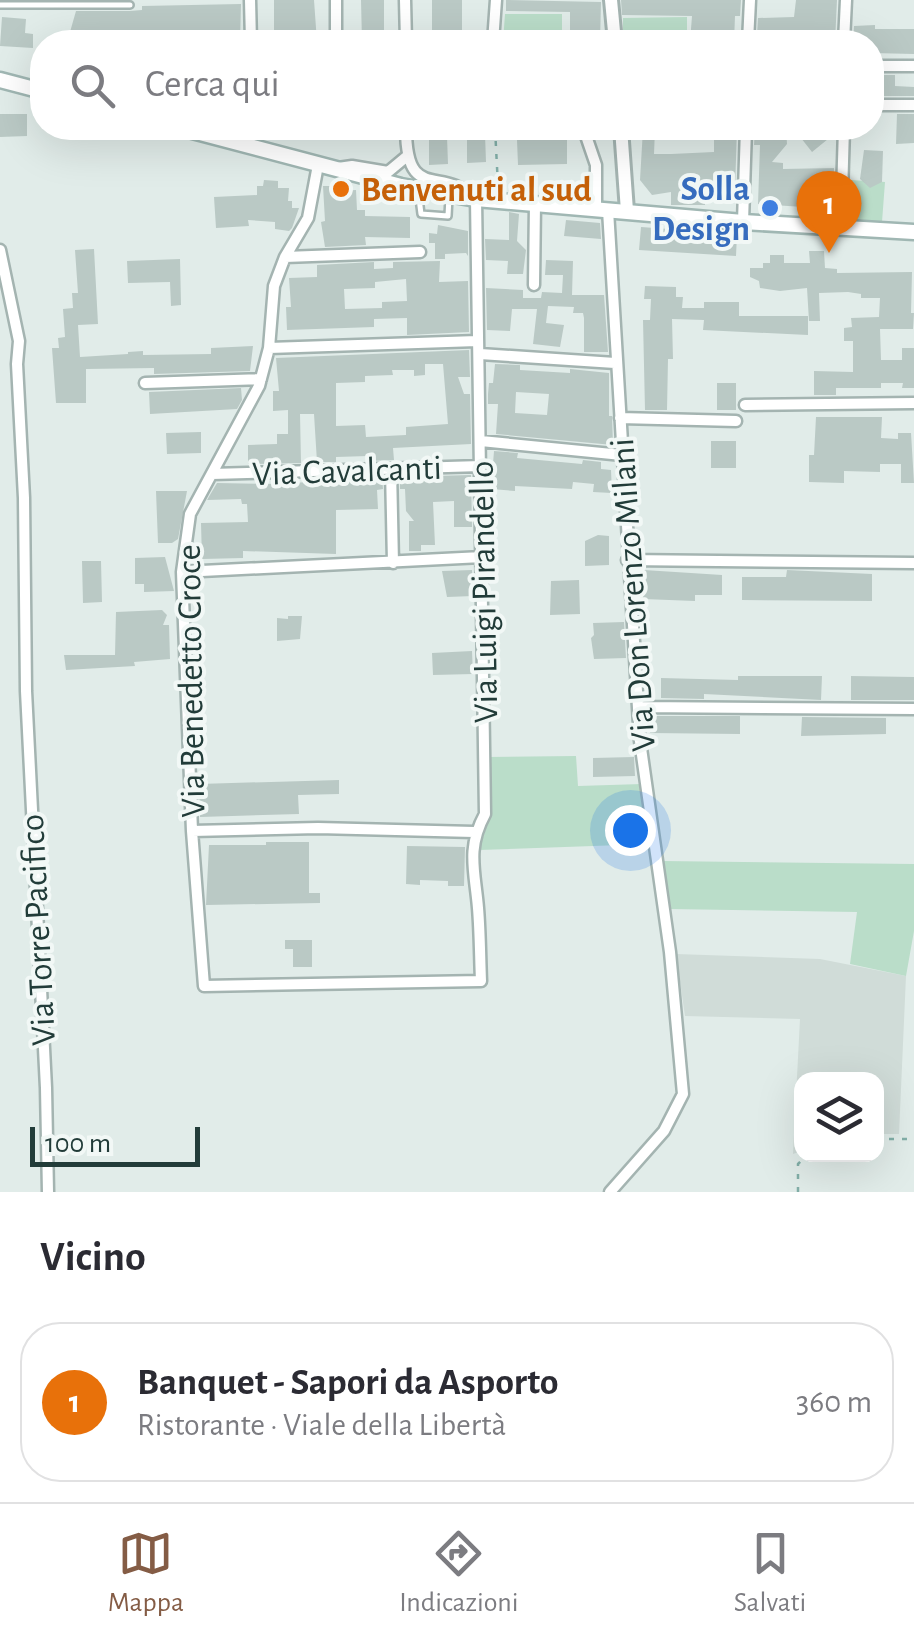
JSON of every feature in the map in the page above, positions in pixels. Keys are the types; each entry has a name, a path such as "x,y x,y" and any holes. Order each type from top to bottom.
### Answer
{"main road":[{"path":"0,80 30,88"},
{"path":"225,140 418,189 475,198 743,222 914,232"}],"street":[{"path":"250,0 250,30"},
{"path":"336,0 336,30"},
{"path":"405,0 406,30"},
{"path":"495,30 496,0"},
{"path":"611,0 613,30"},
{"path":"749,30 750,0"},
{"path":"845,30 846,0"},
{"path":"884,66 914,66"},
{"path":"884,105 914,105"},
{"path":"244,145 245,140"},
{"path":"406,140 406,157 427,182 465,189 475,198"},
{"name":"Via Don Lorenzo Milani","path":"587,140 596,166 602,210 643,770 670,952 683,1094 664,1130 610,1192"},
{"path":"621,140 626,212"},
{"path":"743,222 746,140"},
{"path":"841,228 844,140"},
{"path":"335,169 352,166 388,172 406,157"},
{"name":"Via Benedetto Croce","path":"318,165 308,218 285,257 274,286 269,348 261,378 190,514 182,572 192,831 204,986 481,982"},
{"name":"Via Luigi Pirandello","path":"475,198 485,814 474,832 472,879 478,904 481,982"},
{"path":"534,285 535,203"},
{"name":"Via Torre Pacifico","path":"0,250 19,341 16,364 24,498 26,691 48,1192"},
{"path":"285,257 420,252"},
{"path":"269,348 478,341"},
{"path":"480,354 615,363"},
{"path":"145,383 261,378"},
{"path":"745,406 914,403"},
{"path":"620,418 736,421"},
{"path":"481,441 622,455"},
{"name":"Via Cavalcanti","path":"212,474 481,466"},
{"path":"391,469 393,563"},
{"path":"182,572 482,557"},
{"path":"627,560 914,563"},
{"path":"639,707 914,709"},
{"path":"192,831 318,828 474,832"}],"lane":[{"path":"0,6 130,5"},
{"path":"418,189 421,214 448,216 449,194"}],"path":[{"path":"496,140 499,193"},
{"path":"498,180 514,180"},
{"path":"884,1139 914,1140"},
{"path":"798,1192 800,1162"}],"shaded area":[{"path":"676,954 820,959 906,976 899,1134 884,1134 884,1072 797,1072 800,1019 685,1016"}],"green space":[{"path":"505,14 562,14 562,30 504,30"},
{"path":"687,17 687,30 623,30 623,18"},
{"path":"851,180 885,182 882,222 848,219"},
{"path":"576,756 578,786 642,784 650,844 479,850 489,819 487,757"},
{"path":"662,861 914,864 914,931 906,976 850,964 857,912 669,909"}],"building":[{"path":"274,0 314,0 316,30 274,30"},
{"path":"361,0 384,0 384,30 362,30"},
{"path":"432,0 462,0 462,30 432,30"},
{"path":"506,0 601,2 600,30 570,30 570,12 506,11"},
{"path":"621,0 741,0 734,30 691,30 692,16 622,15"},
{"path":"796,0 837,0 836,30 757,30 758,18 794,17"},
{"path":"241,4 240,30 71,30 76,11 130,11 142,10 142,6"},
{"path":"2,17 26,19 30,48 0,46"},
{"path":"854,26 914,29 914,54 884,53 884,30 854,30"},
{"path":"884,75 895,75 895,86 914,87 914,96 884,96"},
{"path":"0,114 27,114 27,136 0,137"},
{"path":"897,114 914,114 914,143 896,144"},
{"path":"429,140 447,140 448,164 429,165"},
{"path":"467,140 485,140 486,162 467,163"},
{"path":"517,140 567,140 567,164 518,165"},
{"path":"642,140 655,140 654,154 714,152 714,140 737,140 735,190 705,192 705,205 671,205 671,192 652,195 640,180"},
{"path":"754,140 787,140 772,162 783,163 783,169 834,168 833,209 758,204 760,145 754,145"},
{"path":"803,140 827,140 812,152"},
{"path":"864,150 883,151 882,182 870,188 860,179"},
{"path":"264,180 278,181 278,188 289,188 288,201 292,201 292,208 299,208 289,231 275,229 275,222 248,220 249,226 216,228 214,197 257,195 257,186 263,186"},
{"path":"323,186 334,186 335,191 356,190 357,210 365,210 365,216 410,217 410,238 365,237 366,245 325,247 321,222 325,221"},
{"path":"509,212 519,214 517,241 526,250 523,274 507,274 508,261 486,260 485,239 509,240"},
{"path":"566,220 600,223 601,239 564,236"},
{"path":"438,225 468,231 468,256 445,254 445,259 435,259 435,243 429,243 429,233 437,234"},
{"path":"641,227 737,234 736,256 639,250"},
{"path":"94,249 98,324 78,325 80,357 143,351 143,355 211,354 211,348 253,346 250,371 154,374 154,368 86,369 86,403 56,403 52,348 59,348 58,338 65,337 63,309 73,308 72,293 78,293 75,250"},
{"path":"809,251 824,251 825,268 837,269 837,273 912,272 913,329 880,329 881,360 902,360 902,348 914,348 914,388 902,388 903,383 881,383 881,388 836,388 836,395 814,395 814,371 853,372 853,341 844,341 844,328 852,327 851,318 879,317 880,298 861,298 861,294 848,292 819,293 820,321 809,321 807,288 760,288 759,281 750,277 750,268 763,268 763,263 770,263 770,255 784,255 784,263 810,263"},
{"path":"180,259 181,305 171,306 170,282 128,283 127,261"},
{"path":"546,260 573,261 572,295 604,295 608,352 584,352 583,313 573,313 574,307 548,306 546,323 564,325 560,347 533,344 537,309 512,309 510,331 487,330 486,288 523,290 523,298 541,298 542,292 562,293 563,275 545,275"},
{"path":"440,261 439,282 468,281 469,332 407,335 407,318 374,319 374,327 287,330 286,307 291,307 289,278 317,277 317,265 374,262 374,269 393,268 393,262","holes":["406,279 407,301 382,302 382,308 345,309 344,289 375,288 375,282"]},
{"path":"645,286 676,287 676,297 683,297 682,308 704,308 704,302 739,302 739,316 808,316 808,335 703,330 704,320 672,319 673,359 668,359 667,410 645,410 643,320 650,320 651,299 644,299"},
{"path":"469,350 470,377 458,377 464,394 470,394 471,444 393,448 394,460 368,461 368,456 317,462 314,414 300,414 301,463 248,464 248,445 277,444 277,434 288,434 288,410 273,411 273,391 279,391 276,358","holes":["425,364 443,364 448,424 406,427 406,435 366,437 365,425 336,426 336,383 365,382 365,376 393,375 392,370 414,370 414,376 425,375"]},
{"path":"495,364 520,365 520,370 609,373 613,445 496,434 498,404 488,404 489,383 493,383","holes":["516,392 549,394 547,415 515,413"]},
{"path":"717,383 736,383 736,410 717,410"},
{"path":"241,388 242,400 237,409 150,414 149,392"},
{"path":"816,417 882,417 881,438 898,439 898,433 911,433 914,483 901,483 901,464 880,464 880,472 844,471 844,483 809,482"},
{"path":"201,432 201,453 167,454 166,433"},
{"path":"711,441 736,441 736,468 711,468"},
{"path":"494,451 518,453 517,458 601,462 601,469 611,470 612,493 593,492 594,484 573,482 572,489 491,489"},
{"path":"471,475 472,527 454,527 454,501 433,502 435,545 421,545 421,551 409,551 409,521 414,521 406,511 400,477"},
{"path":"382,478 383,489 377,490 378,509 336,510 336,554 243,551 243,558 202,559 201,523 248,522 247,504 242,504 241,499 207,500 217,483 278,484"},
{"path":"156,491 187,491 178,539 172,543 158,543"},
{"path":"598,535 609,536 609,565 585,566 585,541"},
{"path":"165,557 174,591 144,592 144,584 135,584 135,558"},
{"path":"82,561 101,561 102,602 83,603"},
{"path":"472,570 473,596 447,597 442,571"},
{"path":"644,570 722,575 722,595 695,595 695,601 643,599"},
{"path":"787,570 872,574 872,601 742,600 742,577 786,577"},
{"path":"579,580 580,614 550,615 551,581"},
{"path":"162,610 167,615 163,625 169,625 170,659 134,662 135,666 66,670 64,655 115,655 116,612"},
{"path":"302,616 300,639 277,641 277,618"},
{"path":"624,622 626,658 594,659 593,623"},
{"path":"472,651 473,674 433,675 432,653"},
{"path":"738,676 822,676 821,700 704,694 704,699 661,698 661,678 738,680"},
{"path":"851,676 914,677 914,700 851,700"},
{"path":"650,716 740,716 740,734 650,733"},
{"path":"802,717 886,718 886,734 801,736"},
{"path":"634,757 635,776 593,777 593,758"},
{"path":"339,780 339,794 298,795 299,814 200,817 199,784"},
{"path":"309,842 309,893 320,893 320,903 206,905 209,845"},
{"path":"407,846 465,847 464,886 420,880 420,885 406,884"},
{"path":"285,940 312,940 312,967 293,967 293,949 285,949"}],"place":[{"name":"Benvenuti al sud","path":"341,189"},
{"name":"Solla Design","path":"770,208"},
{"name":"Banquet - Sapori da Asporto","path":"829,253"}]}
